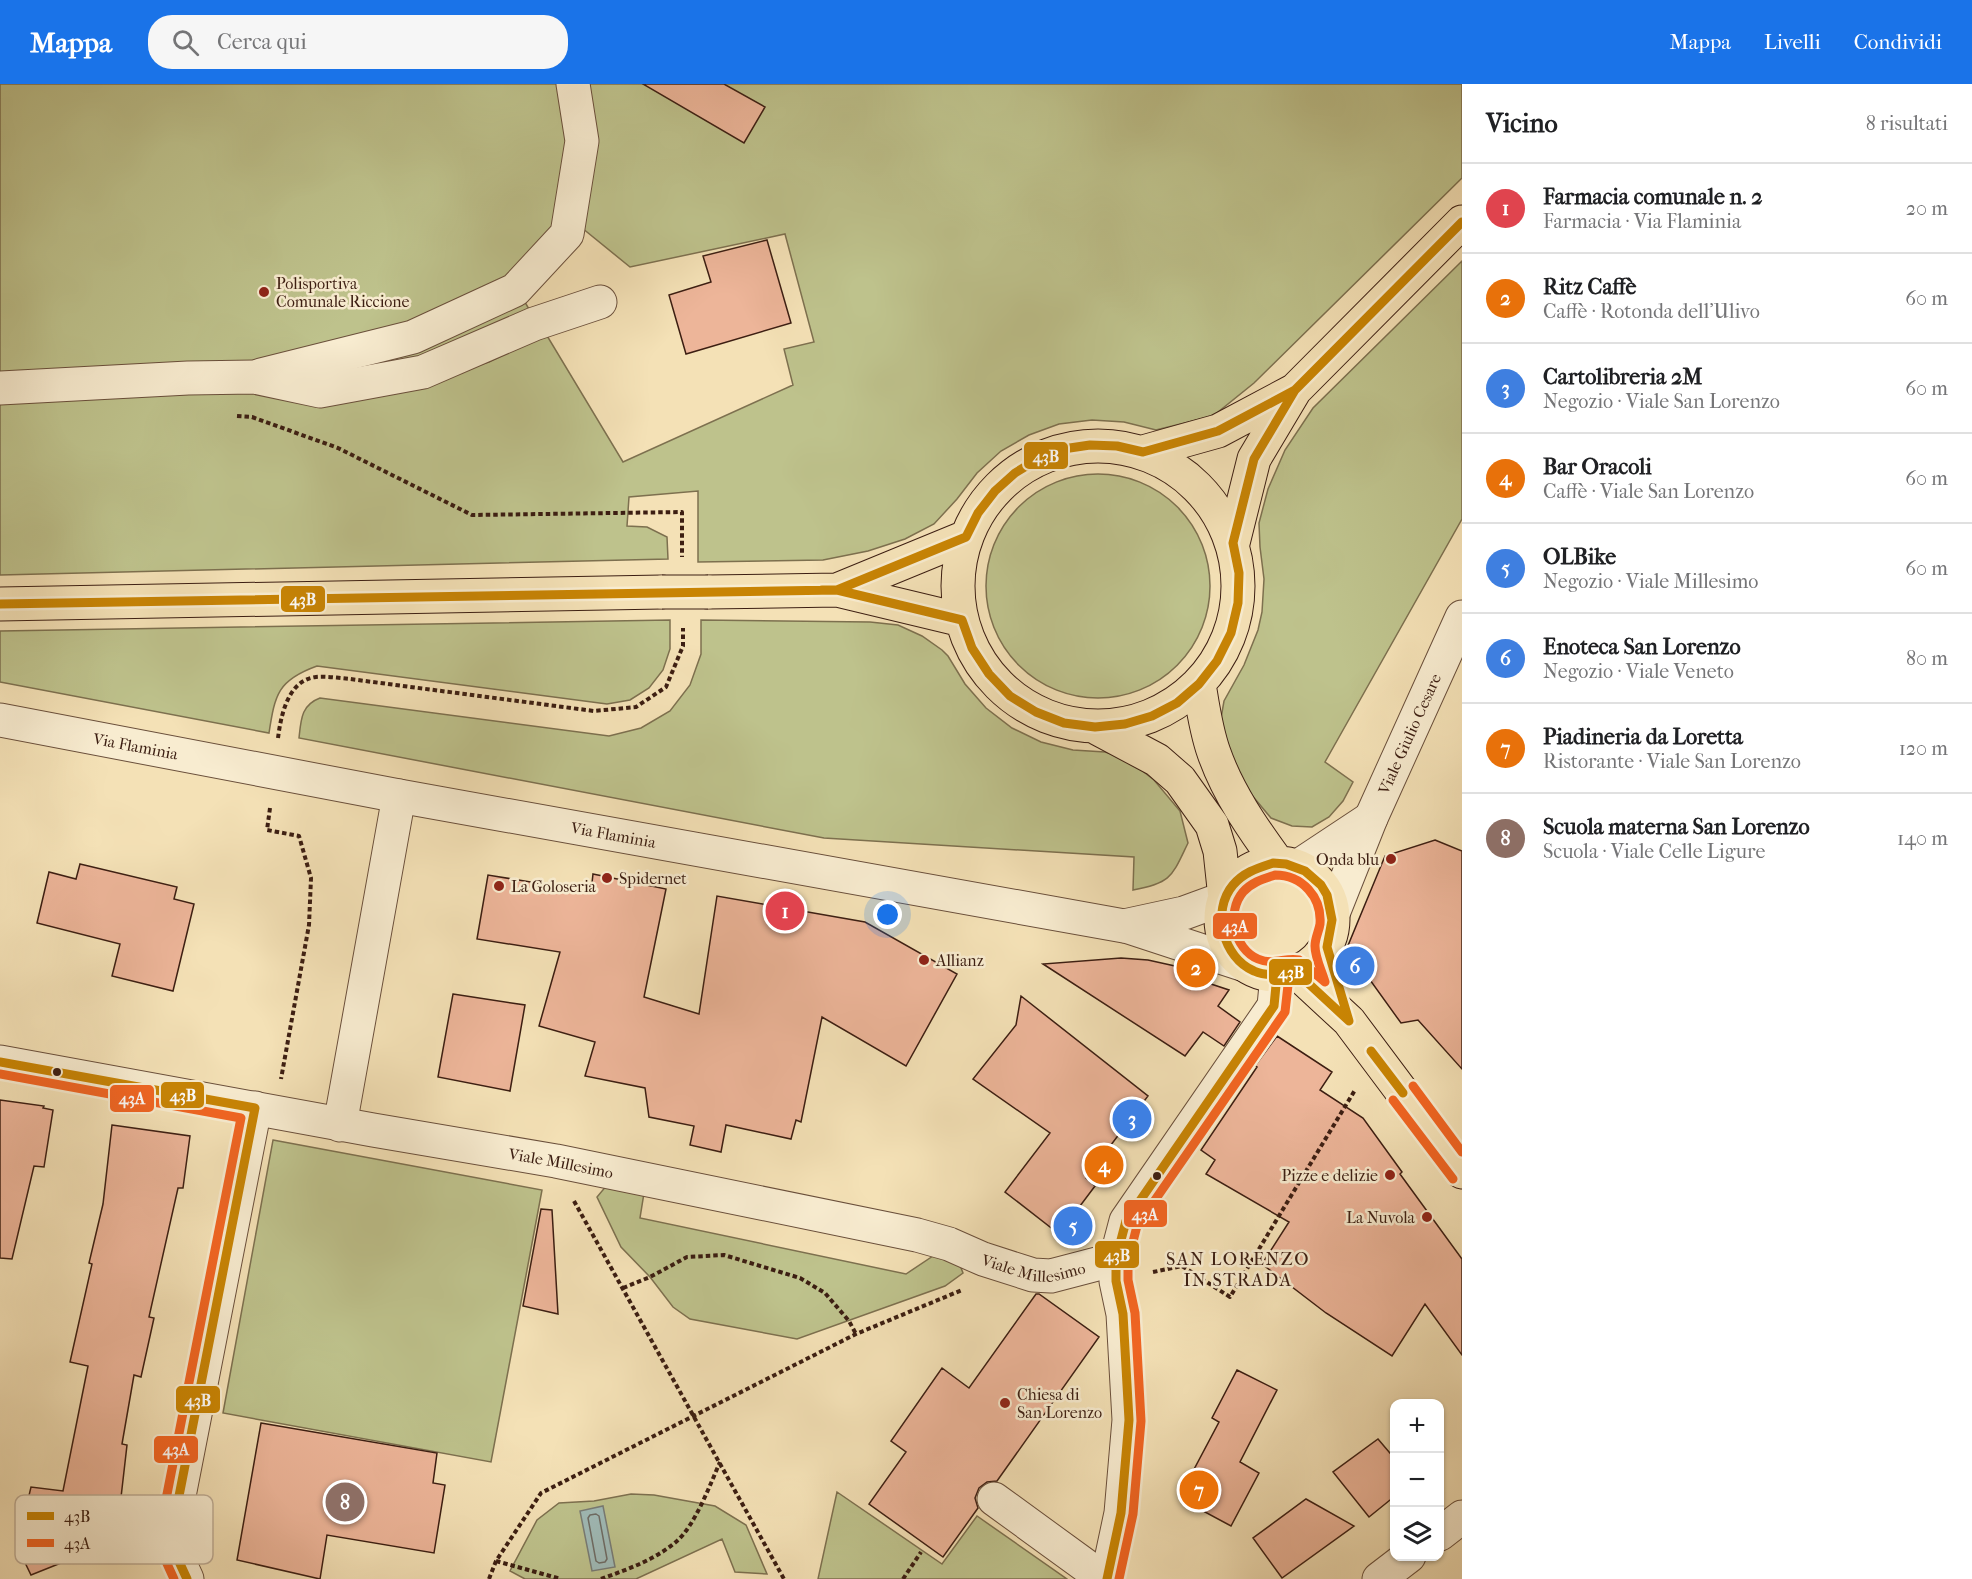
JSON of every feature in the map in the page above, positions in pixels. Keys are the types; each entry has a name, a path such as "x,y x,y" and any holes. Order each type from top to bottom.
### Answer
{"main road":[{"path":"1233,543 1254,459 1295,390 1462,222"},
{"path":"1143,452 1218,431 1295,390"},
{"path":"1090,445 1117,446 1143,452 1182,472 1213,504 1224,523 1233,543 1239,573 1236,613 1230,633 1217,660 1198,684 1177,703 1152,716 1125,724 1095,727 1064,723 1035,712 1010,696 989,674 972,648 962,620 958,592 960,564 966,537 978,513 995,491 1015,473 1038,459 1063,449 1090,445"},
{"path":"837,590 966,537"},
{"path":"0,604 672,580 708,592 837,590 962,620"},
{"path":"1198,684 1206,728 1215,755 1241,809 1287,865"},
{"path":"1095,727 1157,760 1180,780 1212,825 1220,851 1225,898"},
{"path":"1329,930 1313,961 1286,973 1260,972 1245,965 1232,952 1223,935 1221,917 1225,898 1233,884 1245,872 1261,865 1287,865 1311,875 1322,886 1330,901 1329,930 1349,1021"},
{"path":"1286,973 1349,1021 1462,1172"}],"street":[{"path":"254,377 413,337 515,290 567,234 582,141 573,84"},
{"path":"0,388 188,378 254,377 320,391 423,372 534,324 600,302"},
{"name":"Viale Giulio Cesare","path":"1329,930 1371,818 1462,617"},
{"name":"Via Flaminia","path":"0,720 399,796 1124,926 1184,913 1225,898"},
{"path":"340,1125 399,796"},
{"path":"1287,865 1371,818"},
{"path":"1124,926 1245,965"},
{"path":"994,1498 1105,1579 1121,1513 1129,1420 1123,1314 1116,1270 1126,1221 1274,1006 1286,973"},
{"name":"Viale Millesimo","path":"0,1062 340,1125 556,1161 917,1234 1033,1275 1051,1276 1116,1270"},
{"path":"180,1495 265,1110"},
{"path":"1444,1531 1462,1516"},
{"path":"1379,1579 1404,1561"},
{"path":"179,1564 184,1578"}],"path":[{"path":"230,415 252,417 338,448 472,515 682,512 672,580"},
{"path":"279,733 284,708 292,689 314,677 350,679 594,711 636,707 666,687 683,645 683,623"},
{"path":"265,1110 309,925 311,878 300,836 267,830 270,808"},
{"path":"1116,1270 1182,1266 1230,1297 1376,1056"},
{"path":"581,1212 784,1577"},
{"path":"623,1288 687,1257 724,1255 800,1278 825,1293 849,1321 856,1334"},
{"path":"489,1579 496,1561 541,1493 856,1334 980,1282 983,1259"},
{"path":"601,1579 645,1563 678,1540 702,1505 720,1462"},
{"path":"903,1579 921,1552"},
{"path":"496,1561 561,1579"}],"green space":[{"name":"Polisportiva Comunale Riccione","path":"0,84 1462,84 1462,178 1254,383 1213,416 1156,430 1124,422 1092,420 1059,424 1029,435 1001,451 977,473 934,524 905,539 868,551 823,560 698,562 698,491 629,497 627,526 647,527 667,537 668,559 0,575 0,401 157,390 387,391 489,362 546,334 623,462 793,385 784,349 814,342 785,234 630,267 582,228 522,297 533,316 371,375 0,378"},
{"path":"1462,261 1462,519 1325,762 1353,782 1343,801 1329,817 1312,827 1292,826 1271,818 1245,787 1226,748 1221,718 1224,701 1244,665 1258,630 1262,612 1264,579 1259,523 1268,489 1285,450 1313,408"},
{"path":"1087,474 1109,474 1131,478 1151,487 1169,499 1185,515 1206,553 1210,586 1206,619 1202,629 1185,657 1169,673 1131,694 1109,698 1087,698 1065,694 1045,685 1027,673 1011,657 990,619 986,597 986,575 990,553 999,533 1011,515 1027,499 1065,478"},
{"path":"670,620 670,649 663,670 649,688 630,700 607,704 317,666 304,671 286,683 277,698 269,733 0,682 0,631"},
{"path":"701,620 870,622 898,625 922,636 942,650 965,684 986,708 1012,728 1041,742 1073,750 1105,752 1126,758 1154,780 1180,811 1188,843 1174,871 1169,876 1156,884 1133,890 1134,857 824,838 299,738 303,714 309,705 320,698 609,736 641,728 670,711 690,685 701,654"},
{"path":"273,1140 542,1190 491,1462 223,1413"},
{"path":"607,1185 644,1193 640,1218 906,1274 936,1254 958,1260 963,1273 945,1286 797,1339 690,1319 673,1307 650,1277 621,1247 597,1197"},
{"path":"837,1492 942,1564 977,1516 1067,1579 818,1579"},
{"path":"631,1494 654,1495 715,1506 746,1525 767,1574 735,1572 722,1539 636,1579 525,1579 510,1571 537,1520 559,1503 594,1501"}],"water":[{"path":"603,1506 615,1567 592,1571 580,1511"}],"building":[{"path":"643,84 724,84 765,107 744,143"},
{"path":"767,240 791,323 686,354 669,295 711,282 703,256"},
{"path":"1435,840 1462,851 1462,1069 1418,1020 1401,1023 1347,948 1385,856"},
{"path":"80,864 177,887 174,899 194,904 173,991 112,976 120,944 37,923 49,872 76,879"},
{"path":"593,874 666,889 644,997 699,1014 717,896 865,922 957,974 906,1066 822,1017 801,1122 796,1120 791,1139 726,1125 721,1152 690,1145 694,1126 649,1117 645,1088 585,1076 595,1042 539,1026 560,952 477,939 488,875 591,892"},
{"path":"1121,958 1148,960 1184,968 1210,977 1208,983 1229,990 1218,1006 1240,1022 1224,1046 1203,1032 1185,1056 1043,964"},
{"path":"453,994 525,1005 510,1091 438,1077"},
{"path":"1021,996 1148,1096 1086,1178 1095,1186 1059,1234 1005,1192 1050,1133 973,1079 1016,1025"},
{"path":"1277,1036 1332,1072 1320,1090 1363,1118 1402,1172 1400,1174 1462,1259 1462,1355 1425,1304 1392,1356 1326,1313 1262,1264 1289,1222 1206,1174 1215,1160 1201,1150"},
{"path":"0,1100 44,1106 43,1108 53,1110 44,1167 34,1166 12,1259 0,1258"},
{"path":"112,1125 190,1136 183,1188 178,1188 149,1317 154,1318 141,1377 134,1375 122,1444 127,1445 121,1495 29,1495 31,1487 63,1491 88,1366 70,1362 103,1204"},
{"path":"541,1209 552,1210 558,1314 523,1306"},
{"name":"Chiesa di San Lorenzo","path":"1036,1294 1099,1337 997,1481 987,1482 979,1488 975,1498 978,1508 943,1557 869,1504 906,1452 891,1441 942,1368 969,1388"},
{"path":"1237,1370 1277,1390 1240,1462 1259,1473 1231,1526 1190,1504 1202,1482 1191,1475 1219,1422 1212,1418"},
{"path":"261,1423 437,1453 433,1483 445,1485 434,1553 327,1535 320,1579 237,1560"},
{"path":"1378,1439 1390,1453 1390,1500 1369,1517 1333,1472"},
{"path":"1306,1499 1354,1526 1282,1578 1253,1538"},
{"path":"26,1564 58,1564 31,1575"}],"transit line":[{"name":"43B","path":"0,604 837,590 962,620 972,648 989,674 1010,696 1036,712 1064,723 1095,727 1125,724 1152,716 1177,703 1199,684 1217,661 1231,633 1238,603 1239,573 1233,543 1254,459 1295,390 1462,222"},
{"name":"43B","path":"822,590 837,590 966,537 978,513 995,491 1015,473 1038,459 1063,449 1090,445 1117,446 1143,452 1218,431 1295,390 1300,385"},
{"name":"43B","path":"1273,863 1286,864 1305,871 1321,885 1327,895 1332,920 1327,947 1349,1021 1295,971 1280,974 1259,973 1243,965 1228,945 1222,920 1226,896 1242,877 1273,863"},
{"name":"43A","path":"1275,875 1285,876 1302,883 1318,905 1320,924 1315,951 1325,982 1299,960 1269,962 1258,959 1250,954 1238,939 1234,919 1238,900 1250,886 1275,875"},
{"name":"43B","path":"1107,1579 1121,1513 1129,1420 1123,1314 1116,1281 1116,1259 1126,1221 1274,1006 1277,975"},
{"name":"43A","path":"1119,1579 1133,1514 1141,1421 1135,1313 1128,1280 1128,1261 1137,1226 1285,1012 1289,976"},
{"name":"43B","path":"1371,1051 1403,1093"},
{"name":"43B","path":"1371,1051 1403,1093"},
{"name":"43B","path":"0,1062 255,1108 179,1495"},
{"name":"43A","path":"0,1074 241,1118 167,1495"},
{"name":"43A","path":"1413,1086 1462,1152"},
{"name":"43A","path":"1393,1100 1453,1179"},
{"name":"43A","path":"167,1564 174,1579"},
{"name":"43B","path":"180,1564 187,1579"}],"place":[{"name":"Polisportiva Comunale Riccione","path":"264,292"},
{"name":"Onda blu","path":"1391,859"},
{"name":"Spidernet","path":"607,878"},
{"name":"La Goloseria","path":"499,886"},
{"name":"Farmacia comunale n. 2","path":"785,911"},
{"name":"Allianz","path":"924,960"},
{"name":"Enoteca San Lorenzo","path":"1355,966"},
{"name":"Ritz Caffè","path":"1196,968"},
{"name":"Cartolibreria 2M","path":"1132,1119"},
{"name":"Bar Oracoli","path":"1104,1165"},
{"name":"Pizze e delizie","path":"1390,1175"},
{"name":"La Nuvola","path":"1427,1217"},
{"name":"OLBike","path":"1073,1226"},
{"name":"Chiesa di San Lorenzo","path":"1005,1403"},
{"name":"Piadineria da Loretta","path":"1199,1490"},
{"name":"Scuola materna San Lorenzo","path":"345,1502"}],"district":[{"name":"SAN LORENZO IN STRADA","path":"1238,1269"}]}
